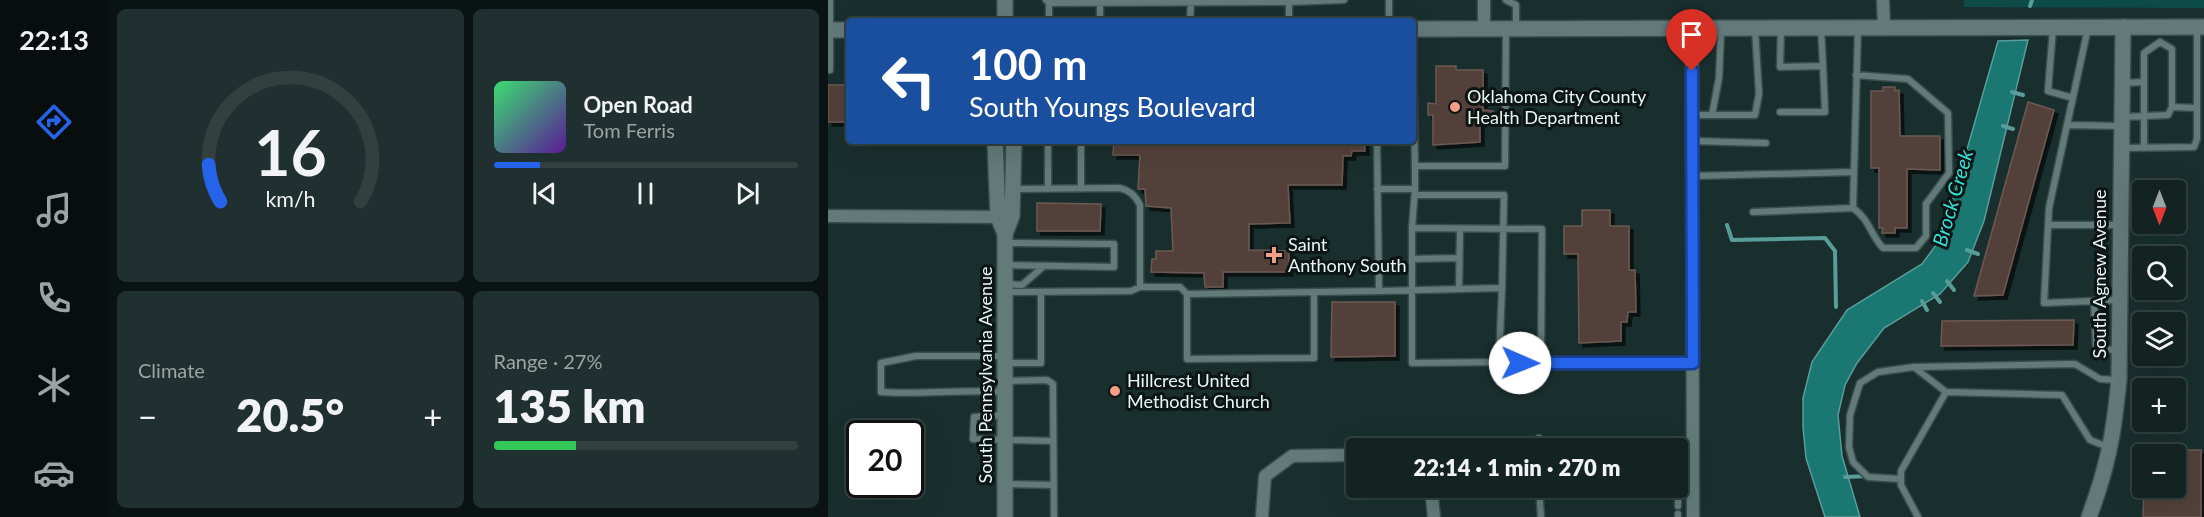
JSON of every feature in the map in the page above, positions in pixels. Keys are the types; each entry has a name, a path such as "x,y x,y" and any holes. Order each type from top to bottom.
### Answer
{"main road":[{"path":"1005,0 1005,18"},
{"path":"1416,29 2123,27 2160,34 2200,27"},
{"name":"South Agnew Avenue","path":"2089,517 2104,476 2111,448 2119,380 2118,300 2123,27"},
{"path":"829,30 846,30"},
{"name":"South Pennsylvania Avenue","path":"995,144 998,217 1005,239"},
{"name":"South Pennsylvania Avenue","path":"1005,517 1005,239 1011,216 1014,144"}],"street":[{"path":"1484,0 1484,29"},
{"path":"1883,0 1884,28"},
{"path":"1692,29 1693,517"},
{"path":"828,216 998,217"},
{"path":"1262,517 1265,476 1293,456 1346,455"},
{"path":"1432,498 1434,517"}],"lane":[{"path":"828,70 830,70 831,0"},
{"path":"1049,18 1048,2 1344,0"},
{"path":"1389,0 1389,18"},
{"path":"1415,166 1505,166 1511,30 1516,5 1506,0"},
{"path":"1190,18 1191,1"},
{"path":"1100,2 1100,18"},
{"path":"1289,2 1289,18"},
{"path":"2054,27 2048,91 2073,98"},
{"path":"2088,27 2049,208 2044,303 2118,300"},
{"path":"2121,148 2194,147 2197,139 2200,27"},
{"path":"1780,112 1825,112 1821,28"},
{"path":"1853,208 1858,28"},
{"path":"1712,115 1719,78 1722,29"},
{"path":"1692,116 1755,116 1759,94 1755,29"},
{"path":"1781,29 1780,68 1823,66"},
{"path":"2068,125 2121,121 2144,116 2168,115 2172,107 2172,49 2160,34 2144,53 2144,116 2144,148"},
{"path":"1753,212 1853,208 1865,217 1874,238 1883,248 1916,248 1926,236 1926,204 1950,173 1948,113 1908,79 1856,75"},
{"path":"2122,83 2144,82"},
{"path":"2172,107 2197,108"},
{"path":"1692,141 1766,143"},
{"path":"1048,144 1048,189"},
{"path":"1081,144 1081,188"},
{"path":"1377,144 1379,291"},
{"path":"1415,144 1412,363 1693,363"},
{"path":"1692,176 1854,172"},
{"path":"1012,189 1120,188 1136,198 1140,205 1140,287"},
{"path":"1377,189 1504,195 1499,362"},
{"path":"2048,225 2119,225"},
{"path":"1412,228 1542,230 1541,363"},
{"path":"1459,289 1460,229"},
{"path":"1005,239 1114,244 1114,267 1005,266"},
{"path":"1412,259 1459,258"},
{"path":"1005,288 1022,285 1044,266"},
{"path":"1005,288 1041,292 1131,291 1140,287 1180,287 1187,294 1187,359 1314,357 1314,292"},
{"path":"1187,294 1502,288"},
{"path":"1041,292 1041,363 916,356 881,363 881,392 914,395 1051,381 1054,517"},
{"path":"2094,301 2096,347 2118,351"},
{"path":"1901,478 1868,477 1853,462 1849,447 1850,415 1860,383 1878,372 1914,367 2075,364 2100,379 2119,380"},
{"path":"1914,367 1946,392 2062,395 2090,440 2111,448"},
{"path":"1918,517 1901,485 1900,471 1946,392"},
{"path":"1005,415 974,417 974,440 1052,441"},
{"path":"1678,506 1678,456 1693,456"},
{"path":"1005,484 1054,485"},
{"path":"1540,498 1541,517"}],"shaded area":[{"path":"1964,0 2204,0 2204,8 1964,7"},
{"name":"Brock Creek","path":"2028,40 1984,221 1968,262 1940,294 1884,328 1857,363 1845,385 1838,415 1842,456 1860,517 1825,517 1806,458 1803,427 1803,398 1812,362 1847,310 1922,264 1942,237 1998,41"}],"building":[{"name":"Oklahoma City County Health Department","path":"1436,66 1456,66 1456,70 1483,70 1483,110 1493,111 1480,125 1480,142 1433,145 1433,115 1428,115 1428,103 1436,104"},
{"path":"828,85 845,85 845,122 828,122"},
{"path":"1883,87 1895,87 1895,91 1899,90 1900,136 1940,136 1940,170 1907,169 1907,228 1895,228 1895,233 1882,233 1883,228 1879,228 1879,168 1871,168 1871,91 1883,91"},
{"path":"2028,102 2054,110 2003,295 1974,296"},
{"path":"1114,144 1364,144 1365,151 1352,151 1351,156 1343,156 1342,185 1288,185 1290,223 1249,224 1249,250 1289,251 1289,272 1223,272 1223,287 1205,287 1204,273 1151,272 1152,259 1156,259 1156,251 1173,251 1171,208 1146,206 1145,189 1138,189 1140,155 1113,155"},
{"path":"1037,203 1101,204 1100,231 1037,231"},
{"path":"1582,210 1610,210 1610,226 1629,226 1629,270 1635,270 1636,312 1628,312 1627,322 1621,322 1621,341 1579,343 1578,254 1564,254 1564,226 1582,226"},
{"path":"1332,302 1395,302 1395,356 1331,357"},
{"path":"2074,320 2073,345 1941,346 1942,321"},
{"path":"2186,450 2201,450 2201,517 2143,517 2144,498 2186,498"}],"waterway":[{"name":"Brock Creek","path":"2030,6 2032,0"},
{"path":"2012,92 2023,95"},
{"path":"2003,126 2013,129"},
{"path":"1727,225 1732,240 1825,238 1835,251 1836,307"},
{"path":"1967,250 1978,254"},
{"path":"1947,281 1954,290"},
{"path":"1933,293 1940,302"},
{"path":"1922,301 1927,310"},
{"path":"1845,477 1868,476"}],"place":[{"name":"Oklahoma City County Health Department","path":"1455,107"},
{"name":"Saint Anthony South","path":"1274,255"},
{"name":"Hillcrest United Methodist Church","path":"1115,391"}],"route":[{"path":"1520,363 1693,363 1692,71"}]}
